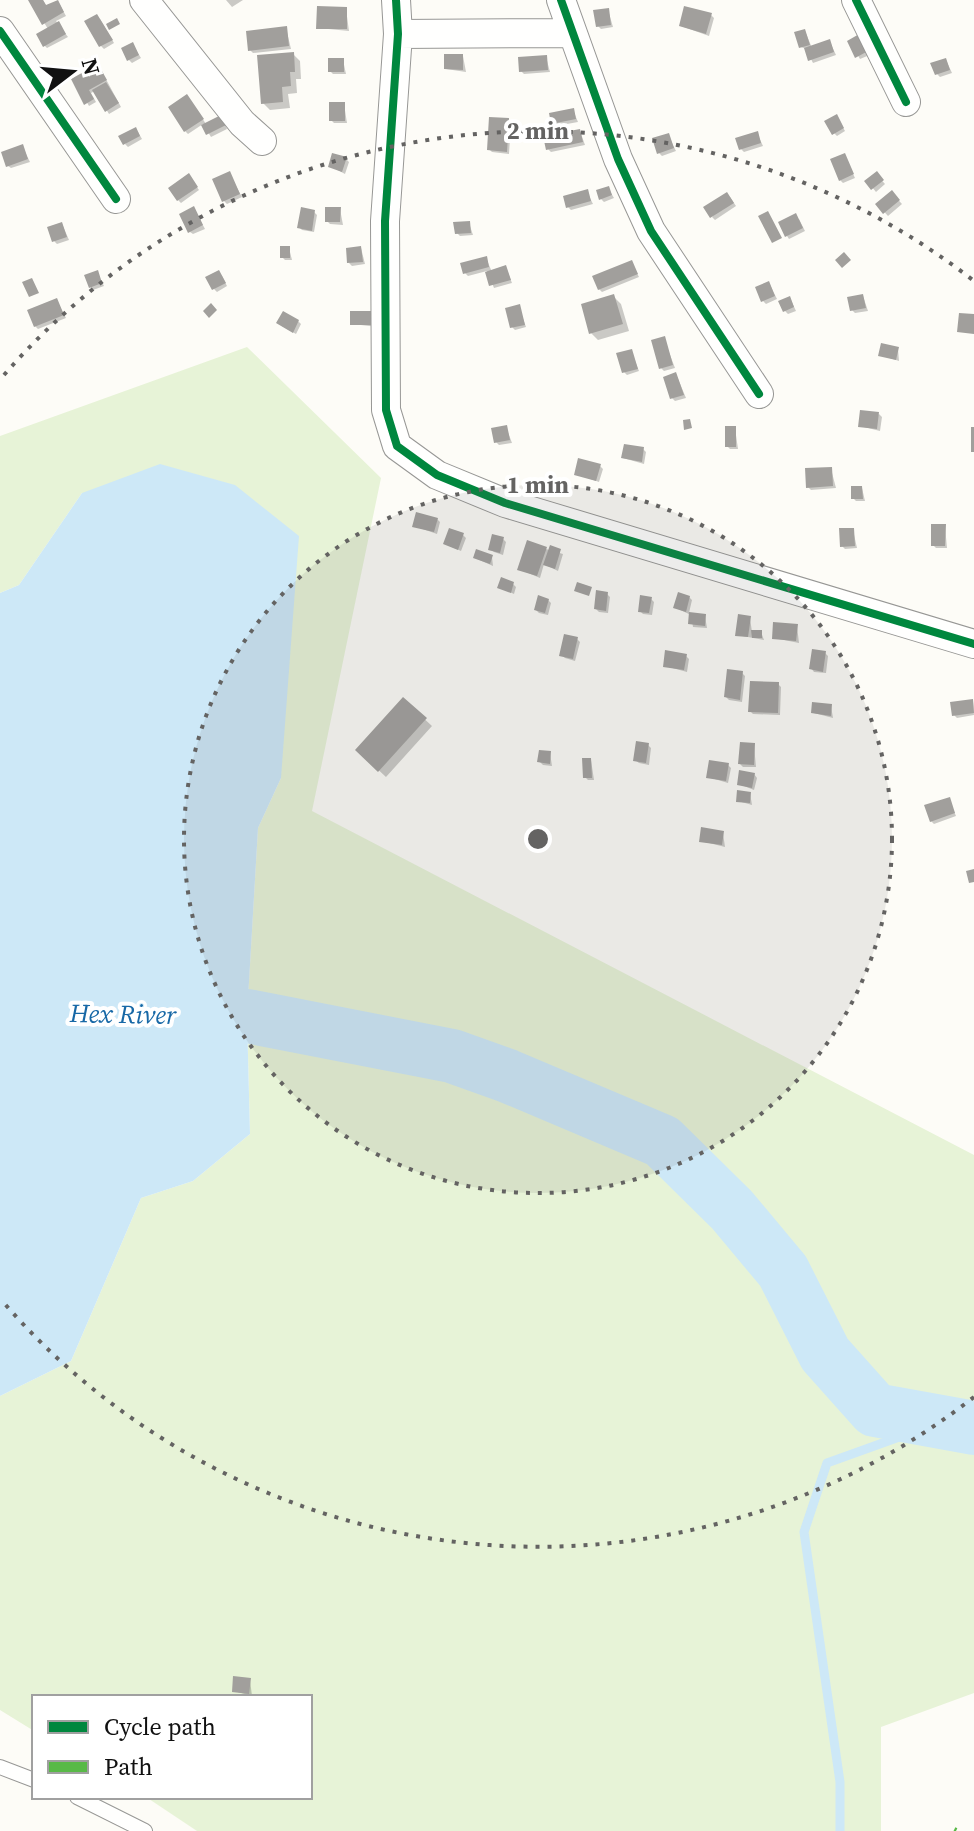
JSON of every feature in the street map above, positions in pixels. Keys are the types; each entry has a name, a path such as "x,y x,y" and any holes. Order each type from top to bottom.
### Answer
{"street":[{"path":"144,0 242,123 262,141"},
{"path":"396,0 398,34 385,221 386,410 397,446 437,475 505,503 974,644"},
{"path":"561,0 618,159 651,231 759,394"},
{"path":"856,0 906,102"},
{"path":"0,31 116,199"},
{"path":"398,34 571,33"}],"lane":[{"path":"0,1767 32,1779"},
{"path":"81,1799 145,1831"}],"green space":[{"path":"247,347 381,478 312,811 974,1155 974,1693 881,1727 881,1831 197,1831 149,1799 312,1799 312,1695 32,1695 32,1730 0,1710 0,1396 71,1361 141,1198 193,1181 250,1134 247,1016 258,828 281,778 82,493 19,585 0,593 0,436"}],"water":[{"name":"Hex River","path":"160,464 235,485 299,536 281,778 258,828 247,1016 250,1134 193,1181 141,1198 71,1361 0,1396 0,593 19,585 82,493"}],"building":[{"path":"28,0 43,0 46,5 58,0 64,12 42,25"},
{"path":"317,6 347,7 347,29 316,29"},
{"path":"684,6 712,13 706,34 679,26"},
{"path":"609,8 611,25 596,27 593,10"},
{"path":"97,14 113,40 99,47 84,21"},
{"path":"117,18 120,24 109,30 106,24"},
{"path":"59,21 66,34 43,47 36,34"},
{"path":"287,26 289,46 248,51 246,31"},
{"path":"805,29 810,45 799,48 794,32"},
{"path":"861,33 870,50 855,58 847,41"},
{"path":"830,39 834,52 808,61 804,48"},
{"path":"133,42 139,55 127,61 121,48"},
{"path":"294,52 295,72 290,72 291,86 282,87 283,102 261,104 257,55"},
{"path":"444,54 463,54 463,70 444,69"},
{"path":"547,55 548,70 519,72 518,57"},
{"path":"328,58 344,58 344,72 328,72"},
{"path":"946,58 950,70 935,75 930,63"},
{"path":"98,64 107,80 89,90 94,99 84,105 71,79"},
{"path":"106,82 119,103 105,112 92,90"},
{"path":"187,94 204,119 184,132 168,107"},
{"path":"329,102 345,102 345,121 329,121"},
{"path":"574,108 576,119 551,124 549,113"},
{"path":"837,114 844,128 832,135 824,121"},
{"path":"221,115 226,125 206,135 201,125"},
{"path":"489,117 509,118 507,152 487,150"},
{"path":"136,127 140,136 123,145 118,136"},
{"path":"580,129 583,142 546,150 543,136"},
{"path":"758,131 761,143 739,150 735,138"},
{"path":"669,133 674,148 657,154 652,138"},
{"path":"23,144 28,159 6,167 1,152"},
{"path":"332,153 347,157 342,172 328,167"},
{"path":"845,153 854,174 839,181 830,159"},
{"path":"230,171 240,194 222,202 212,179"},
{"path":"877,171 884,180 871,190 864,181"},
{"path":"189,173 198,187 177,201 168,188"},
{"path":"609,186 612,195 599,200 596,190"},
{"path":"588,189 591,201 566,208 563,196"},
{"path":"892,190 900,200 883,214 875,204"},
{"path":"727,192 734,203 710,218 703,207"},
{"path":"194,206 203,225 188,233 179,214"},
{"path":"301,207 315,210 312,231 297,228"},
{"path":"325,207 341,207 340,222 325,222"},
{"path":"768,211 782,238 772,243 758,216"},
{"path":"796,213 803,228 785,237 778,222"},
{"path":"470,221 471,233 455,234 453,222"},
{"path":"62,222 67,237 52,242 47,227"},
{"path":"280,246 290,246 290,258 280,258"},
{"path":"361,246 363,262 347,263 346,248"},
{"path":"844,252 851,260 842,268 835,260"},
{"path":"487,256 489,267 463,274 460,263"},
{"path":"632,260 638,274 598,290 592,276"},
{"path":"506,265 511,280 489,286 485,272"},
{"path":"98,270 102,283 89,288 84,275"},
{"path":"219,270 226,283 212,290 205,277"},
{"path":"32,278 39,293 29,297 22,282"},
{"path":"769,281 775,296 761,302 755,287"},
{"path":"614,294 623,324 589,334 581,304"},
{"path":"863,294 866,308 850,311 847,297"},
{"path":"790,296 794,307 783,312 778,301"},
{"path":"57,298 64,315 34,327 27,310"},
{"path":"211,303 217,310 209,318 203,311"},
{"path":"520,304 525,325 510,328 505,308"},
{"path":"283,311 299,320 293,333 276,323"},
{"path":"350,311 375,311 375,325 350,325"},
{"path":"959,313 974,314 974,334 957,332"},
{"path":"665,336 673,365 659,369 651,340"},
{"path":"881,343 899,347 896,360 878,356"},
{"path":"632,349 638,369 622,373 616,353"},
{"path":"676,372 684,395 670,399 663,377"},
{"path":"860,410 879,412 877,429 858,427"},
{"path":"690,419 692,428 684,430 683,420"},
{"path":"507,425 510,440 494,443 491,428"},
{"path":"725,426 736,426 736,447 725,447"},
{"path":"971,427 974,427 974,452 971,452"},
{"path":"624,444 644,447 642,462 621,458"},
{"path":"578,458 601,464 596,481 574,475"},
{"path":"832,467 833,486 806,488 805,468"},
{"path":"851,486 862,486 863,499 851,499"},
{"path":"416,512 438,518 434,532 412,527"},
{"path":"931,524 946,524 945,546 931,546"},
{"path":"449,528 464,533 458,550 443,544"},
{"path":"839,528 854,528 855,546 840,547"},
{"path":"492,534 504,537 500,553 488,550"},
{"path":"527,540 547,547 537,576 517,570"},
{"path":"550,545 561,549 555,569 543,565"},
{"path":"476,549 493,555 490,564 473,558"},
{"path":"501,577 514,582 511,593 497,588"},
{"path":"577,582 592,587 589,596 574,591"},
{"path":"596,590 608,592 606,611 594,609"},
{"path":"678,592 690,596 686,612 673,608"},
{"path":"538,595 549,599 545,613 534,610"},
{"path":"640,595 652,597 649,613 638,612"},
{"path":"689,612 706,614 705,626 688,624"},
{"path":"738,614 751,616 748,637 735,636"},
{"path":"773,622 798,624 796,641 772,639"},
{"path":"751,630 762,630 762,638 752,638"},
{"path":"564,634 578,637 573,659 559,656"},
{"path":"812,649 826,651 823,672 809,669"},
{"path":"665,650 687,654 684,670 663,667"},
{"path":"727,669 743,671 740,700 724,697"},
{"path":"750,681 779,682 778,713 748,712"},
{"path":"403,697 427,718 378,772 355,750"},
{"path":"973,699 974,713 952,716 950,702"},
{"path":"812,702 832,704 831,716 811,713"},
{"path":"636,741 649,743 646,763 633,761"},
{"path":"740,742 755,743 754,765 738,764"},
{"path":"539,750 551,751 550,764 537,762"},
{"path":"582,758 591,758 592,778 583,778"},
{"path":"709,760 729,763 726,781 706,778"},
{"path":"739,770 755,773 752,788 737,785"},
{"path":"737,790 751,792 750,803 736,802"},
{"path":"950,797 955,813 930,822 924,805"},
{"path":"701,827 724,831 722,845 699,842"},
{"path":"974,869 974,882 969,883 966,871"},
{"path":"233,1676 251,1678 249,1694 232,1692"}],"waterway":[{"name":"Hex River","path":"174,1015 247,1016 452,1056 508,1076 662,1141 732,1210 783,1271 825,1354 875,1410 974,1428"},
{"path":"840,1831 840,1782 804,1532 827,1463 941,1422"}],"cycle path":[{"path":"396,0 398,34 385,221 386,410 397,446 437,475 505,503 974,644"},
{"path":"561,0 618,159 651,231 759,394"},
{"path":"856,0 906,102"},
{"path":"0,31 116,199"}]}
